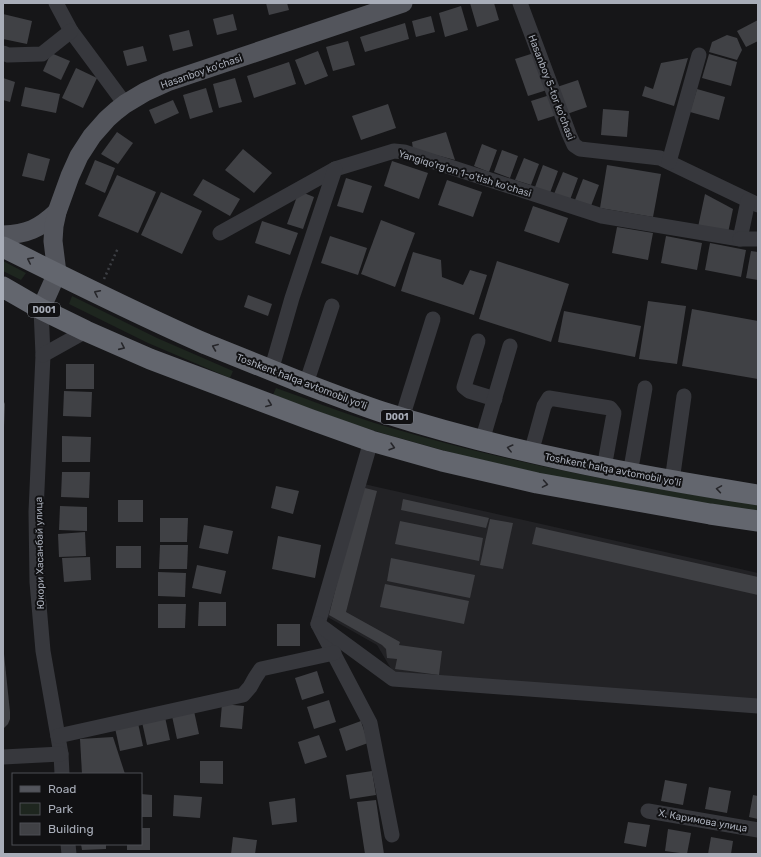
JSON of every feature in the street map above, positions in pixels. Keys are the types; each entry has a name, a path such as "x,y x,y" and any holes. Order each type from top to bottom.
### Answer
{"highway":[{"name":"Toshkent halqa avtomobil yo'li","path":"3,247 205,343 265,368 380,412 449,433 531,453 630,474 758,495"},
{"name":"D001","path":"3,287 41,309 86,331 150,359 371,441 442,461 537,483 710,514 758,521"},
{"path":"247,396 265,368"}],"main road":[{"name":"Hasanboy ko'chasi","path":"57,273 53,241 54,226 57,212 70,176 82,151 116,111 145,92 167,82 403,3"},
{"path":"3,235 20,234 30,231 48,220 57,212"},
{"path":"41,309 57,273"}],"street":[{"path":"56,3 71,31 125,104"},
{"name":"Hasanboy 5-tor ko'chasi","path":"520,3 574,145 580,149 660,158 753,203"},
{"path":"3,53 42,54 71,31"},
{"path":"669,162 698,55"},
{"name":"Yangiqo'rg'on 1-o'tish ko'chasi","path":"220,233 335,169 394,151 404,152 602,216 740,239 758,239"},
{"path":"265,368 292,298 335,169"},
{"path":"740,239 753,203"},
{"path":"306,384 332,306"},
{"name":"Юкори Хасанбай улица","path":"41,309 44,355 36,512 37,582 43,651 61,754 62,773"},
{"path":"402,418 433,320"},
{"path":"44,355 86,331"},
{"path":"478,341 464,387 468,391 494,399"},
{"path":"482,441 510,346"},
{"path":"630,474 645,388"},
{"path":"672,481 684,396"},
{"path":"531,453 544,406 549,398 610,408 614,413 604,468"},
{"path":"371,441 318,624 370,723 392,835"},
{"path":"318,624 393,679 758,706"},
{"path":"58,736 243,695 250,687 261,669 334,653"},
{"path":"3,757 61,754"},
{"name":"Х. Каримова улица","path":"648,811 758,830"}],"path":[{"path":"104,280 118,248"}],"shaded area":[{"path":"355,482 758,573 758,700 393,672 377,645 324,615"}],"green space":[{"path":"3,261 26,273 21,280 3,271"},
{"path":"72,296 157,338 233,371 230,378 148,343 69,304"},
{"path":"276,388 388,427 479,452 664,490 758,505 758,514 573,481 460,455 347,422 273,395"}],"building":[{"path":"266,3 287,3 289,10 269,15"},
{"path":"470,3 494,3 499,20 477,27"},
{"path":"461,6 468,30 445,37 439,13"},
{"path":"3,14 32,21 27,44 3,39"},
{"path":"233,14 237,30 217,35 213,19"},
{"path":"431,16 435,32 416,37 412,21"},
{"path":"758,20 758,41 746,47 737,31"},
{"path":"405,23 409,39 365,52 360,37"},
{"path":"189,30 193,46 173,51 169,35"},
{"path":"727,35 737,38 742,50 737,60 709,52 712,42"},
{"path":"348,41 355,65 333,71 326,47"},
{"path":"143,46 147,61 127,66 123,51"},
{"path":"318,51 328,76 305,85 295,60"},
{"path":"51,53 70,61 61,80 43,71"},
{"path":"534,53 547,90 528,96 515,59"},
{"path":"709,54 737,62 731,86 702,78"},
{"path":"688,58 674,106 642,96 645,86 653,89 661,63"},
{"path":"289,62 296,84 254,98 247,76"},
{"path":"76,68 97,78 83,108 62,98"},
{"path":"3,78 15,82 10,102 3,100"},
{"path":"235,78 242,102 219,108 213,84"},
{"path":"578,80 587,107 567,114 557,87"},
{"path":"25,87 60,94 56,113 21,106"},
{"path":"206,88 213,112 190,119 183,95"},
{"path":"697,89 725,97 719,120 690,112"},
{"path":"550,95 557,115 538,121 531,101"},
{"path":"173,100 179,113 155,124 149,110"},
{"path":"388,104 396,128 361,140 352,116"},
{"path":"603,109 629,111 627,137 601,135"},
{"path":"117,132 133,143 118,164 101,154"},
{"path":"446,132 455,160 413,149 412,142"},
{"path":"482,144 497,150 489,172 474,166"},
{"path":"243,149 272,173 254,193 225,170"},
{"path":"502,150 518,156 510,178 494,172"},
{"path":"28,153 50,159 44,181 22,176"},
{"path":"524,158 539,164 531,185 515,180"},
{"path":"95,160 115,168 105,193 85,184"},
{"path":"392,161 428,173 419,199 384,186"},
{"path":"543,165 558,171 550,193 535,187"},
{"path":"607,165 661,174 653,217 600,208"},
{"path":"563,172 578,178 570,200 554,194"},
{"path":"117,175 156,192 138,233 98,216"},
{"path":"346,178 372,186 363,213 337,206"},
{"path":"203,179 240,199 230,216 193,195"},
{"path":"583,179 599,185 591,206 575,200"},
{"path":"447,180 482,192 473,217 438,205"},
{"path":"299,191 314,197 303,229 287,224"},
{"path":"161,192 202,211 182,254 141,235"},
{"path":"705,194 733,209 728,233 698,227"},
{"path":"533,206 568,218 559,243 524,231"},
{"path":"381,220 415,233 395,287 361,274"},
{"path":"262,221 298,233 290,255 255,243"},
{"path":"617,227 653,233 648,260 612,253"},
{"path":"330,236 367,248 358,275 321,263"},
{"path":"666,236 702,243 697,270 661,263"},
{"path":"710,243 746,250 741,277 705,270"},
{"path":"751,251 758,252 758,280 746,278"},
{"path":"413,252 441,260 442,277 463,285 470,270 487,275 474,315 401,291"},
{"path":"497,261 569,284 551,342 479,319"},
{"path":"248,295 272,304 268,316 244,307"},
{"path":"648,301 686,306 677,364 639,359"},
{"path":"692,309 758,321 758,379 682,366"},
{"path":"564,311 641,326 635,357 558,342"},
{"path":"66,364 94,364 94,389 66,389"},
{"path":"64,391 92,392 91,417 63,416"},
{"path":"3,400 5,404 4,427 3,427"},
{"path":"62,436 91,437 90,462 62,462"},
{"path":"62,472 90,472 89,498 61,497"},
{"path":"276,486 299,491 293,514 271,508"},
{"path":"361,487 377,491 346,612 400,642 399,645 442,651 439,675 395,669 397,659 387,658 386,649 382,645 329,615"},
{"path":"403,499 489,518 486,528 401,510"},
{"path":"118,500 143,500 143,522 118,522"},
{"path":"60,506 87,507 87,531 59,530"},
{"path":"160,518 188,518 187,542 160,542"},
{"path":"490,519 513,523 503,569 480,565"},
{"path":"400,521 483,538 479,561 395,544"},
{"path":"204,525 233,531 228,554 199,548"},
{"path":"536,527 758,577 758,595 532,544"},
{"path":"85,532 86,556 59,557 58,534"},
{"path":"278,536 321,545 315,578 272,569"},
{"path":"160,545 188,545 187,569 159,569"},
{"path":"116,546 141,546 141,568 116,568"},
{"path":"90,557 91,580 64,582 62,558"},
{"path":"391,558 475,575 470,598 387,581"},
{"path":"197,565 226,571 221,594 192,588"},
{"path":"158,572 186,573 185,597 158,596"},
{"path":"385,584 469,601 464,624 380,607"},
{"path":"199,602 226,602 226,626 198,626"},
{"path":"158,604 186,604 185,628 158,628"},
{"path":"277,624 300,624 300,646 277,646"},
{"path":"3,654 10,719 8,724 3,729"},
{"path":"317,671 324,693 302,700 295,678"},
{"path":"329,700 336,722 314,729 307,707"},
{"path":"222,704 244,706 242,729 220,727"},
{"path":"194,711 199,734 177,739 172,716"},
{"path":"165,717 170,740 147,745 142,722"},
{"path":"361,721 368,743 346,751 339,729"},
{"path":"138,723 143,746 120,751 115,728"},
{"path":"319,735 327,757 305,764 298,742"},
{"path":"113,737 125,773 82,773 80,739"},
{"path":"200,761 223,761 223,784 200,783"},
{"path":"372,771 376,795 350,799 346,775"},
{"path":"665,780 687,784 683,805 661,801"},
{"path":"709,787 731,791 727,813 705,809"},
{"path":"142,794 152,795 152,817 142,817"},
{"path":"174,795 202,797 200,818 173,816"},
{"path":"753,795 758,796 758,819 749,817"},
{"path":"295,798 297,822 272,825 269,802"},
{"path":"376,800 384,854 365,854 357,802"},
{"path":"628,822 650,825 646,847 624,843"},
{"path":"142,828 150,828 150,850 127,850 127,845 142,845"},
{"path":"668,829 691,833 687,854 665,851"},
{"path":"233,837 257,840 255,854 231,854"},
{"path":"711,837 733,841 731,854 708,854"},
{"path":"81,845 106,845 106,849 82,850"}]}
